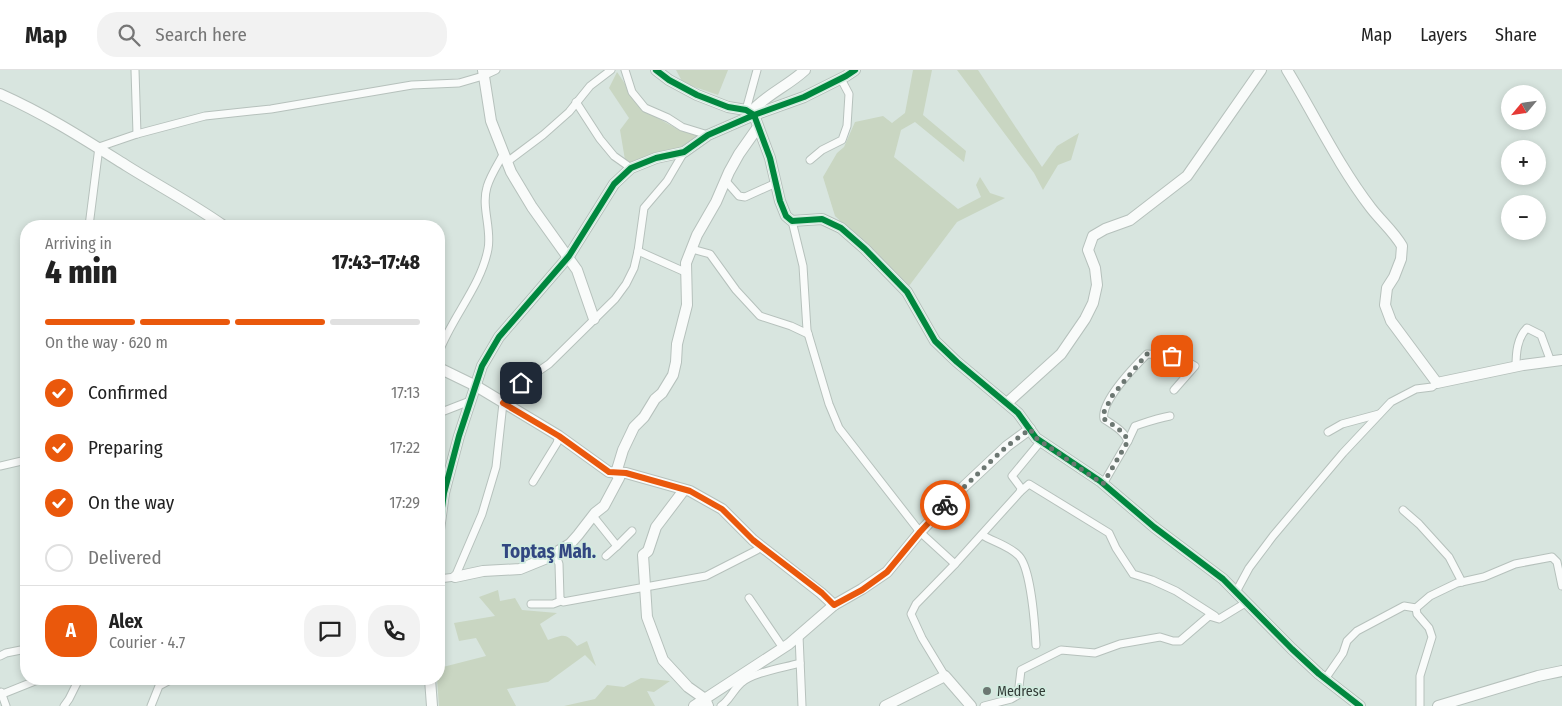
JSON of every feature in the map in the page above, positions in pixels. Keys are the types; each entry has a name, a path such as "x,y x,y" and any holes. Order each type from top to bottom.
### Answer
{"street":[{"path":"135,70 137,134"},
{"path":"99,147 137,134 205,116 271,109 412,85 459,83 496,70"},
{"path":"445,334 478,278 488,247 485,205 486,188 505,157 542,135 569,112 590,86 611,70"},
{"path":"625,70 632,92 645,108 668,118 682,127 708,135"},
{"path":"656,70 669,80 697,95 728,108 750,113"},
{"path":"757,70 750,113 758,127 770,158 780,201 786,216 792,220 822,218 841,228 908,292 935,341 1018,413 1040,441 1103,484 1154,527 1223,580 1292,649 1360,706"},
{"path":"750,113 760,102 805,70"},
{"path":"445,489 458,436 482,366 499,337 569,256 614,184 631,168 656,158 684,152 708,135 750,113 804,97 855,70"},
{"path":"1007,403 1061,354 1085,319 1093,302 1097,285 1095,268 1088,250 1093,236 1105,229 1130,220 1187,176 1261,70"},
{"path":"1287,70 1342,164 1371,208 1402,246 1401,259 1394,277 1387,288 1385,305 1391,321 1437,383"},
{"path":"483,73 491,121 511,172 532,207 569,256 577,270 594,319"},
{"path":"810,160 822,150 842,140 847,126 849,94 841,79"},
{"path":"0,94 43,114 215,220"},
{"path":"576,102 600,139 614,156 631,168"},
{"path":"445,578 483,571 520,569 537,563 570,544 610,497 619,478 616,473 622,450 634,427 662,393 673,374 677,344 687,304 686,263 697,235 716,202 739,154 758,127"},
{"path":"90,220 99,147"},
{"path":"456,577 482,514 496,467 503,403 521,383 549,364 615,298 626,284 634,268 644,208 667,180 684,152"},
{"path":"725,180 739,196 745,197 776,183"},
{"path":"792,220 803,266 808,334 829,404 840,428 920,532 955,564"},
{"path":"692,249 710,254 736,290 760,316 791,326 808,334"},
{"path":"638,251 685,272"},
{"path":"1236,592 1249,568 1273,536 1343,453 1391,402 1416,389 1432,387 1437,383 1557,361 1541,335 1527,328 1522,333 1518,344 1516,367"},
{"path":"1128,441 1127,437 1104,419 1103,414 1112,396 1147,354 1172,356 1195,366 1174,390"},
{"path":"445,371 476,386 559,436 609,472 626,473 684,490 722,509 760,544 822,593 834,605"},
{"path":"445,411 470,401"},
{"path":"1328,432 1342,424 1379,414"},
{"path":"1103,484 1135,426 1151,422 1157,418 1170,416"},
{"path":"694,706 707,703 799,636 834,605 862,590 887,572 920,532 958,493 1007,446 1030,429"},
{"path":"533,482 557,443 559,436"},
{"path":"1020,492 1021,488 1012,476 1040,441"},
{"path":"0,466 20,461"},
{"path":"971,706 945,676 922,638 911,614 916,604 1029,484 1109,533 1116,548 1133,574 1176,591 1219,619"},
{"path":"684,490 656,527 648,551 643,555 647,617 663,660 688,687 707,703"},
{"path":"1403,510 1419,524 1449,557 1462,582"},
{"path":"593,516 618,546"},
{"path":"606,556 632,531"},
{"path":"982,535 995,543 1011,549 1021,558 1032,598 1036,645"},
{"path":"531,604 553,604 561,601 706,576 757,550 760,544"},
{"path":"555,553 559,564 561,601"},
{"path":"1416,608 1430,596 1462,582 1484,577 1515,564 1552,557 1559,561 1562,586"},
{"path":"749,598 783,648"},
{"path":"984,706 1011,699 1018,695 1021,670 1060,650 1095,653 1120,644 1160,636 1173,641 1180,641 1209,616 1219,619 1246,602"},
{"path":"1326,679 1343,653 1347,641 1357,631 1404,606 1416,608"},
{"path":"1416,608 1417,614 1429,628 1432,637 1420,676 1420,706"},
{"path":"799,636 802,706"},
{"path":"0,656 20,650"},
{"path":"721,706 727,702 741,684 753,676 800,663"},
{"path":"1438,706 1529,678 1562,671"},
{"path":"885,706 945,676"},
{"path":"6,706 1,694 24,685"},
{"path":"64,706 76,685"},
{"path":"151,706 161,685"},
{"path":"430,685 432,706"}],"green space":[{"path":"676,70 728,70 718,95 683,83"},
{"path":"913,70 932,70 923,115 966,151 964,162 915,122 901,130 894,157 958,209 981,197 976,185 980,177 990,193 1005,198 957,222 909,286 835,216 823,177 837,153 844,147 855,122 883,116 892,123 905,113"},
{"path":"957,70 978,70 1042,167 1057,146 1079,133 1071,160 1058,165 1043,190 1034,173"},
{"path":"617,72 643,110 681,131 705,133 684,152 631,168 625,160 620,130 629,118 609,88"},
{"path":"498,590 500,601 515,598 522,610 557,613 540,624 548,640 564,636 570,638 577,646 587,641 596,666 585,655 548,682 507,689 516,706 439,706 437,685 445,685 445,666 486,656 476,638 459,641 454,623 495,616 479,597"},
{"path":"641,678 670,681 654,692 647,691 655,706 564,706 595,699 607,685 624,687"}],"cycle path":[{"path":"656,70 669,80 697,95 728,107 746,110 754,115 770,158 780,201 786,216 792,221 822,219 841,228 865,249 907,292 935,341 1018,413 1036,438 1100,481 1154,527 1223,579 1292,649 1319,674 1360,706"},
{"path":"445,489 459,436 482,366 499,337 569,256 614,184 631,168 656,158 684,152 708,135 754,115 804,97 855,70"}],"way so far":[{"path":"945,505 1007,446 1030,429 1036,438 1103,484 1128,441 1127,437 1104,419 1103,414 1112,396 1147,354 1172,356"}],"place":[{"name":"Medrese","path":"987,691"}],"district":[{"name":"Toptaş Mah.","path":"549,551"}],"route":[{"path":"521,383 503,403 559,436 609,472 626,473 690,491 722,509 753,540 822,593 834,605 862,590 887,572 945,505"}]}
